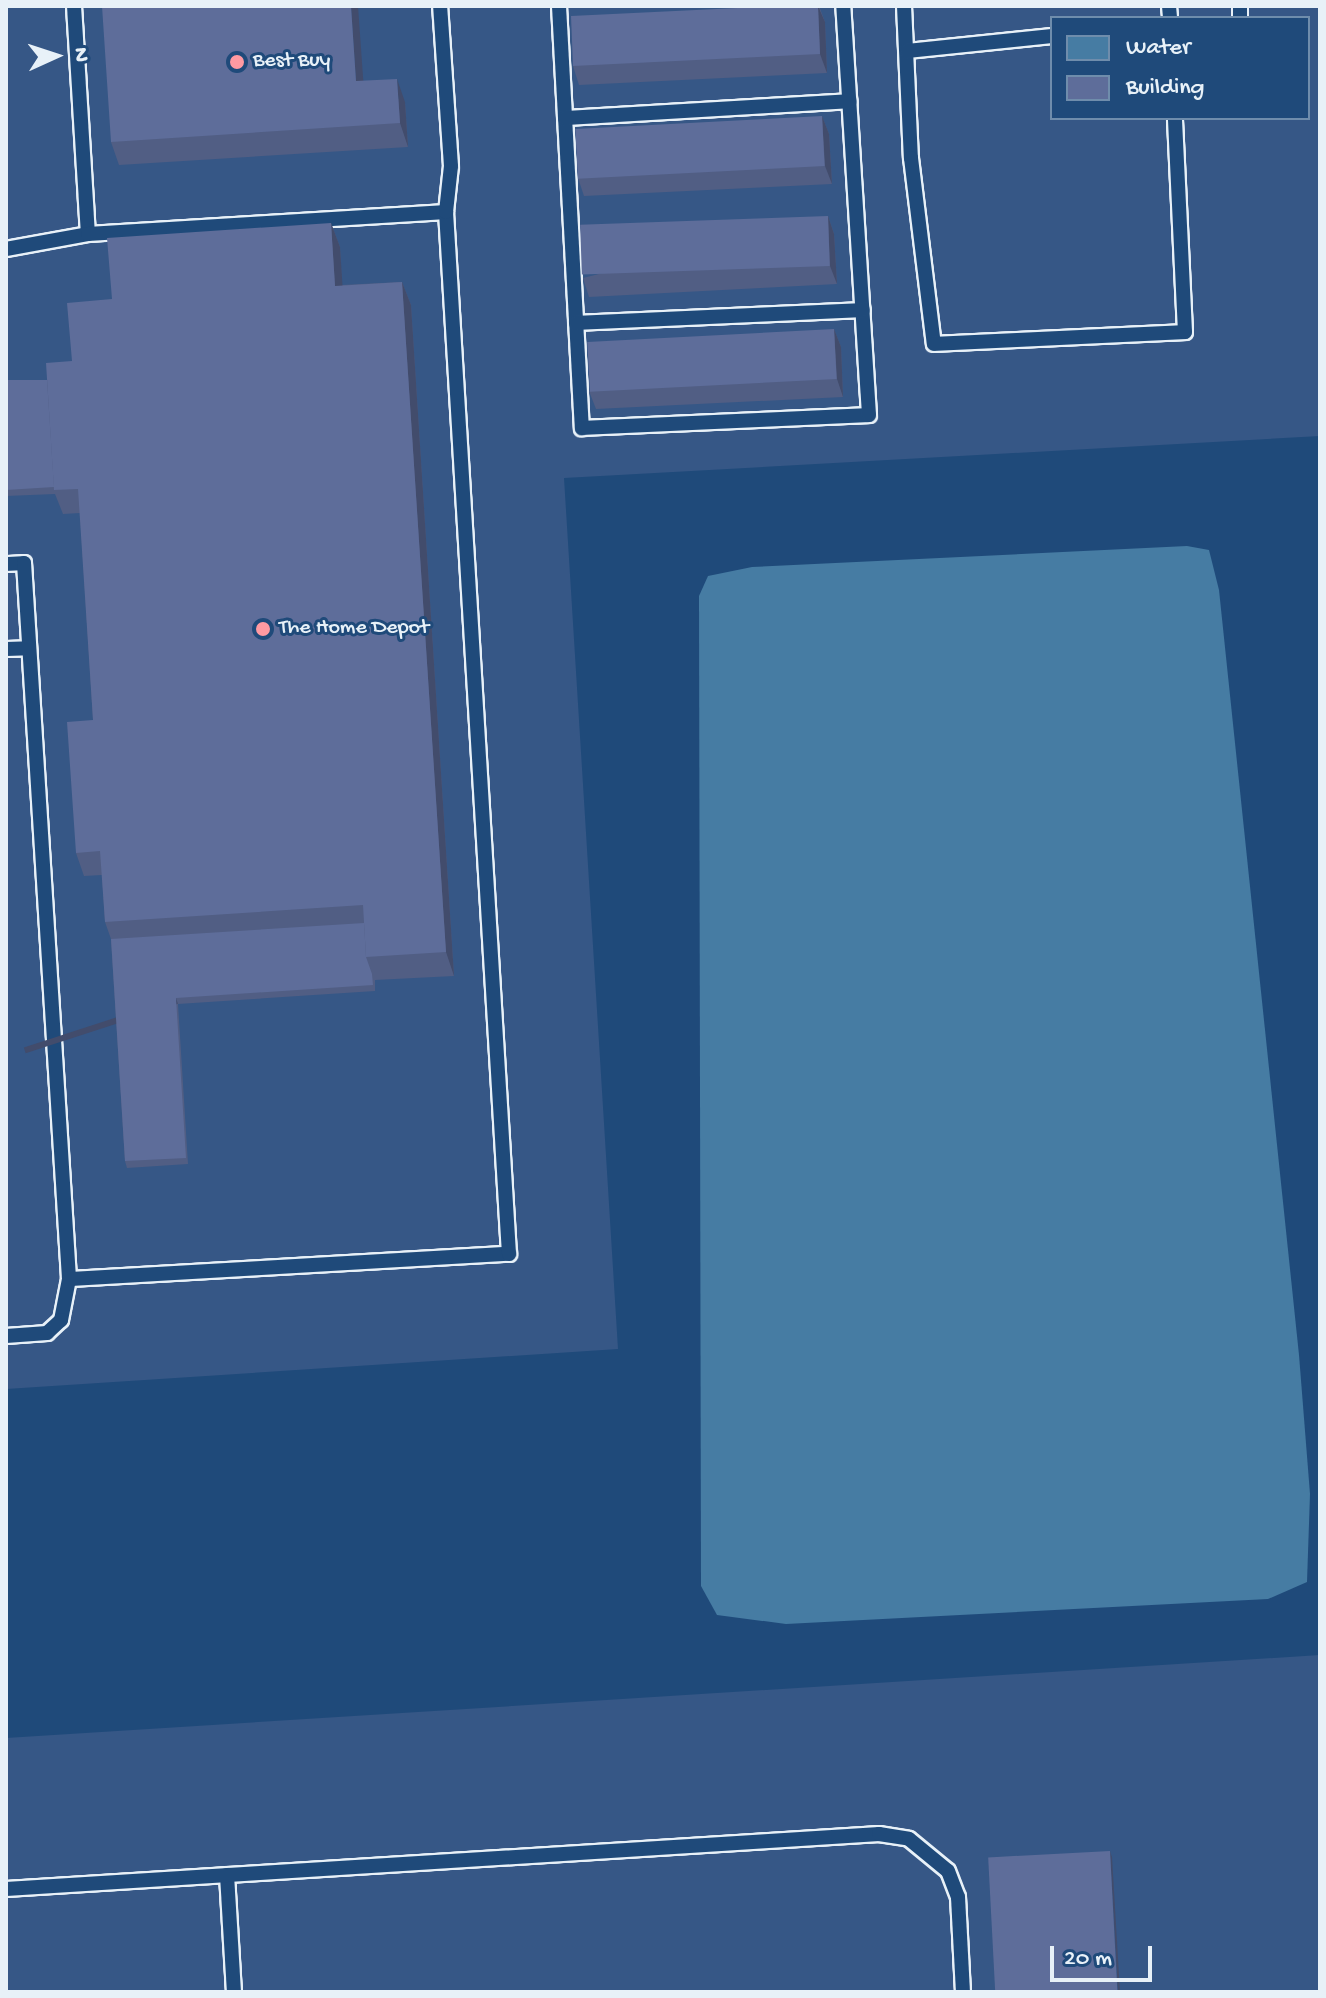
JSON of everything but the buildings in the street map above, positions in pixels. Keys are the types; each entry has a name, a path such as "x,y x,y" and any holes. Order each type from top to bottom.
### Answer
{"lane":[{"path":"74,6 88,234"},
{"path":"69,1279 509,1254 446,212 451,166 440,6"},
{"path":"559,6 582,428 869,415 843,6"},
{"path":"904,6 911,158 934,344 1185,332 1175,120"},
{"path":"907,51 1050,36"},
{"path":"565,118 849,101"},
{"path":"6,249 88,234 446,212"},
{"path":"576,323 863,310"},
{"path":"6,564 24,563 69,1279 61,1320 47,1333 6,1336"},
{"path":"6,649 29,648"},
{"path":"6,1889 879,1834 909,1839 948,1871 958,1897 963,1992"},
{"path":"227,1875 234,1992"}],"shaded area":[{"path":"6,6 1320,6 1320,436 564,478 618,1349 6,1389"},
{"path":"1320,1655 1320,1992 6,1992 6,1738"}],"water":[{"path":"1187,546 1209,550 1219,590 1299,1355 1310,1494 1307,1582 1268,1599 786,1624 717,1615 701,1586 699,596 708,576 752,567"}],"place":[{"name":"Best Buy","path":"237,62"},
{"name":"The Home Depot","path":"263,629"}]}
